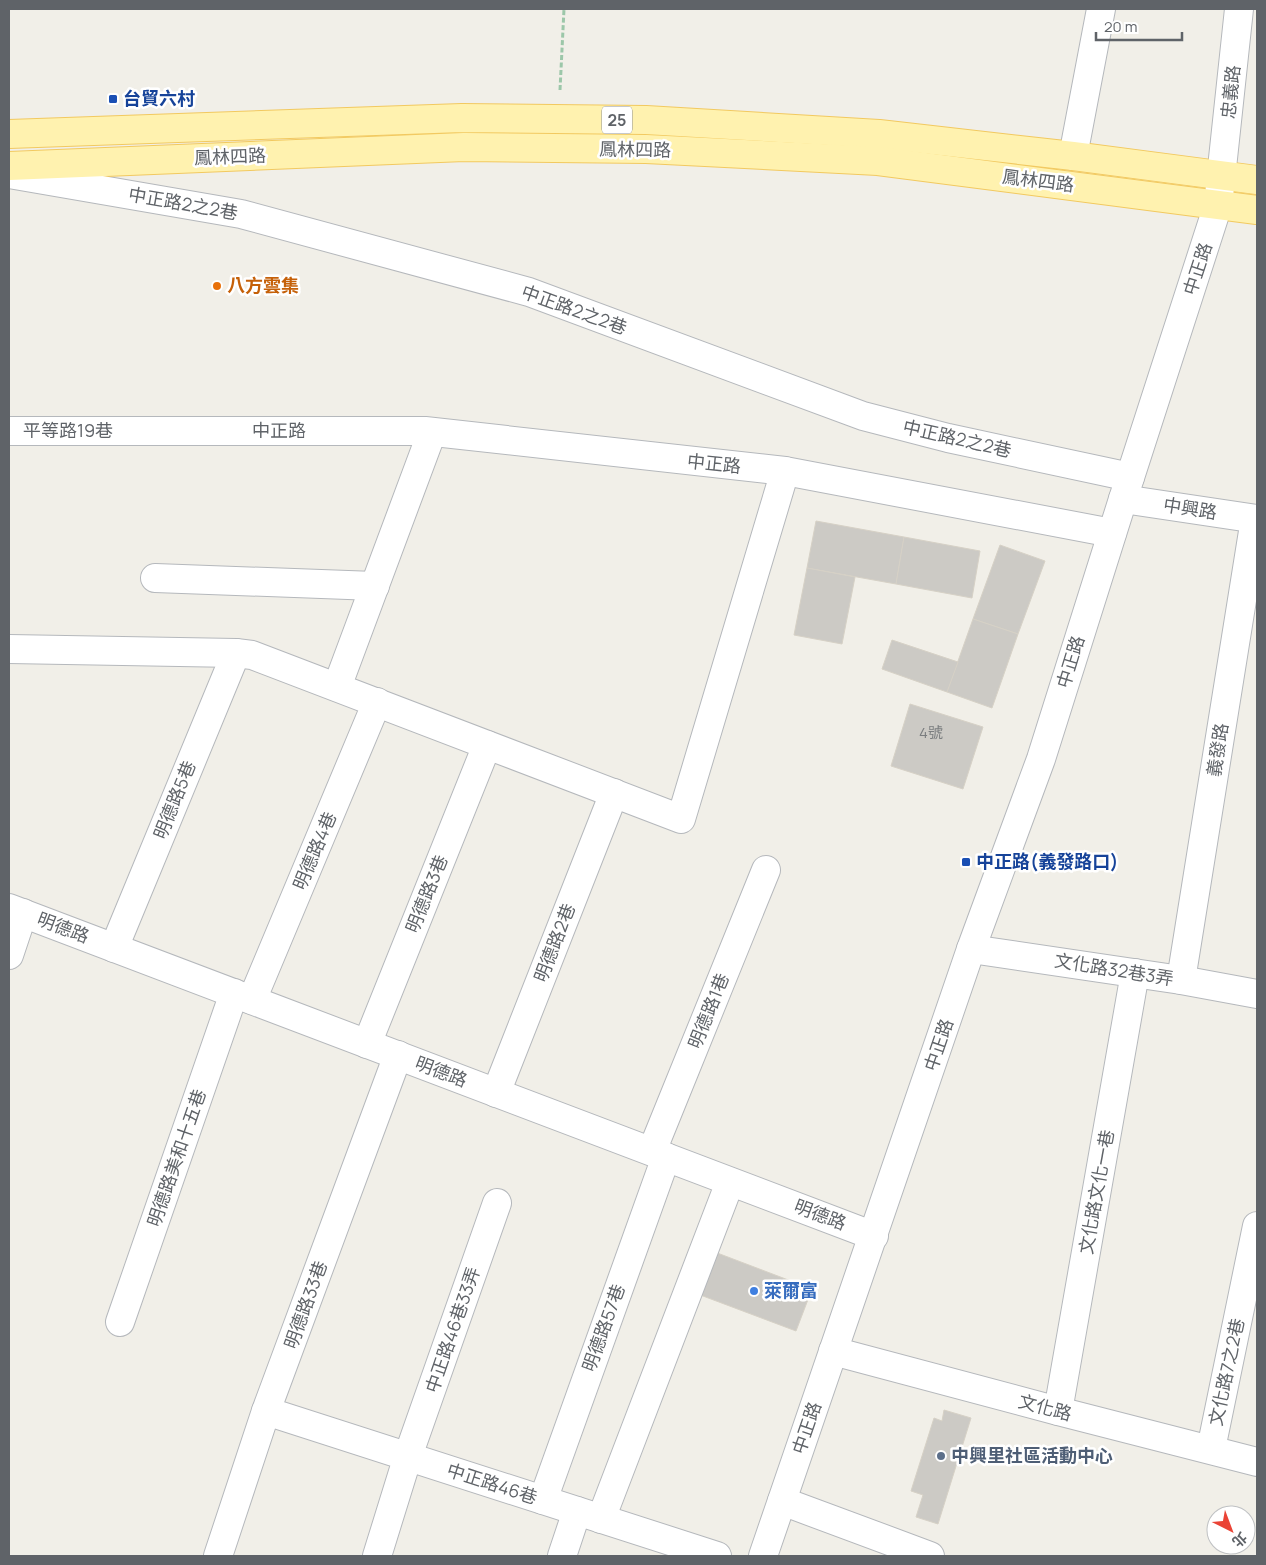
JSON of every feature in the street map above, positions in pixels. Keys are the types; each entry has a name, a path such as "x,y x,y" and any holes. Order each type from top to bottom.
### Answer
{"main road":[{"name":"鳳林四路","path":"9,134 462,118 646,120 879,134 1073,156 1257,180"},
{"name":"鳳林四路","path":"9,166 464,147 646,149 878,161 1257,210"}],"street":[{"path":"1073,156 1101,9"},
{"name":"忠義路","path":"1218,205 1239,9"},
{"name":"中正路2之2巷","path":"9,174 241,214 529,292 863,416 1126,488"},
{"name":"中正路","path":"763,1556 971,949 1041,759 1126,488 1218,205"},
{"name":"平等路19巷","path":"9,431 127,431"},
{"name":"中正路","path":"127,431 432,432 786,472 1112,533"},
{"path":"338,687 432,432"},
{"path":"9,649 236,653 252,655 681,819 786,472"},
{"name":"中興路","path":"1126,488 1256,519"},
{"name":"義發路","path":"1180,980 1256,519"},
{"path":"155,578 375,586"},
{"name":"明德路5巷","path":"114,948 236,653"},
{"name":"明德路4巷","path":"243,997 378,702"},
{"name":"明德路3巷","path":"367,1044 487,745"},
{"name":"明德路2巷","path":"496,1093 614,793"},
{"name":"明德路1巷","path":"659,1154 766,870"},
{"path":"9,955 16,911"},
{"name":"明德路","path":"16,911 874,1236"},
{"name":"文化路32巷3弄","path":"971,949 1180,980 1257,994"},
{"name":"文化路文化一巷","path":"1058,1411 1135,973"},
{"name":"明德路美和十五巷","path":"120,1322 243,997"},
{"name":"明德路33巷","path":"218,1556 266,1411 398,1055"},
{"name":"明德路57巷","path":"543,1500 659,1154"},
{"path":"562,1556 589,1515 730,1182"},
{"name":"中正路46巷33弄","path":"377,1556 408,1456 497,1203"},
{"name":"文化路7之2巷","path":"1211,1449 1256,1231"},
{"name":"文化路","path":"833,1351 1257,1462"},
{"name":"中正路46巷","path":"266,1411 717,1556"},
{"path":"782,1501 930,1556"}],"path":[{"path":"559,119 564,9"}],"building":[{"path":"816,521 904,537 896,584 807,568"},
{"path":"904,537 980,551 972,598 896,584"},
{"path":"1000,545 1045,561 1018,634 973,619"},
{"path":"807,568 855,577 842,644 794,635"},
{"path":"973,619 1018,634 992,708 947,692"},
{"path":"892,640 958,662 947,692 882,669"},
{"path":"910,704 983,727 963,789 891,766"},
{"name":"萊爾富","path":"712,1251 812,1289 796,1331 695,1293"},
{"name":"中興里社區活動中心","path":"944,1410 971,1418 938,1524 916,1517 923,1495 911,1491 934,1418 942,1421"}],"place":[{"name":"台貿六村","path":"113,99"},
{"name":"八方雲集","path":"217,286"},
{"name":"中正路(義發路口)","path":"966,862"},
{"name":"萊爾富","path":"754,1291"},
{"name":"中興里社區活動中心","path":"941,1456"}]}
